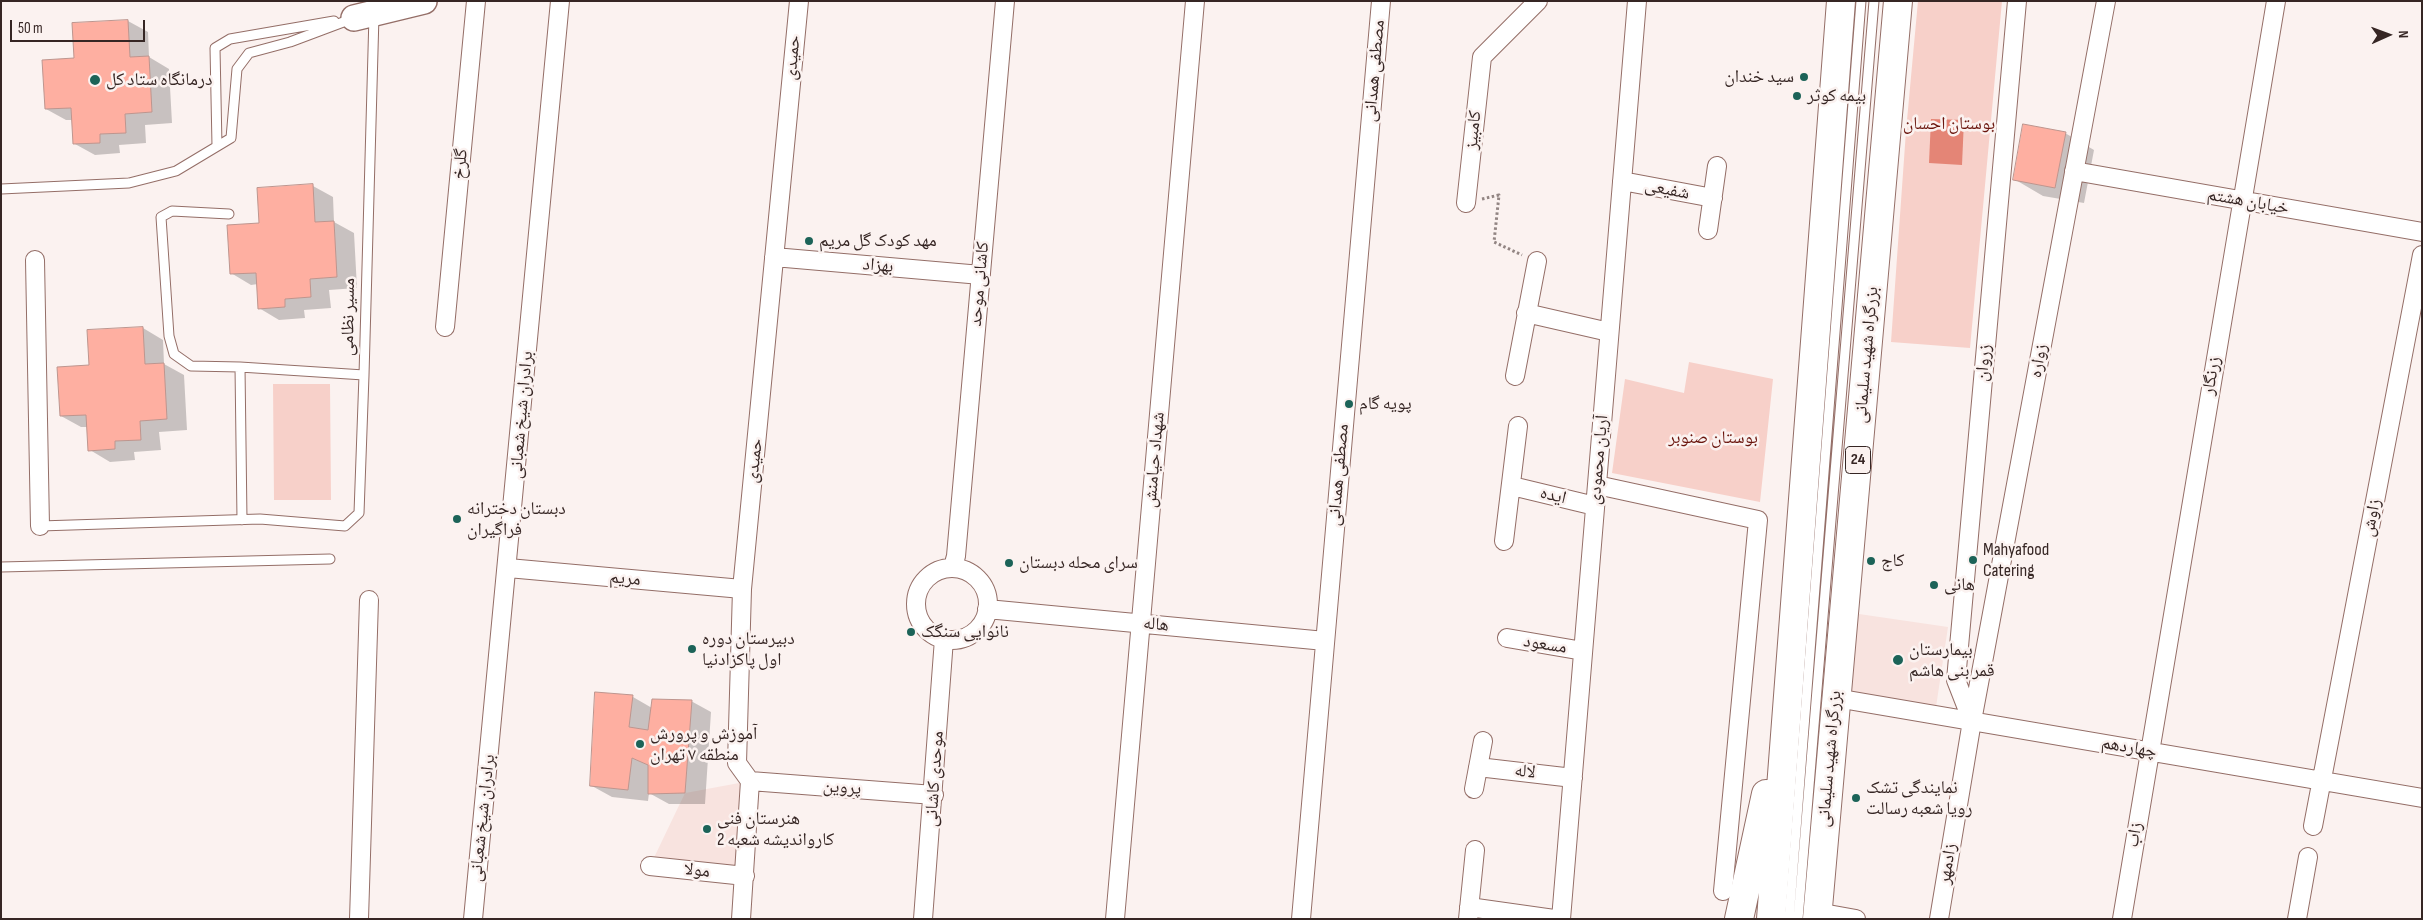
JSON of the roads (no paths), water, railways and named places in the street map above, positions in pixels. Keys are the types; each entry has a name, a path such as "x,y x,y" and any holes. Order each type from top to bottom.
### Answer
{"highway":[{"path":"1771,919 1841,1"},
{"name":"بزرگراه شهید سلیمانی","path":"1811,916 1836,698 1898,1"},
{"path":"1739,919 1788,695"}],"main road":[{"path":"364,16 424,1"}],"street":[{"name":"گلرخ","path":"445,327 476,1"},
{"name":"برادران شیخ شعبانی","path":"473,919 508,568 560,1"},
{"name":"حمیدی","path":"750,781 737,763 742,589 799,1"},
{"name":"کاشانی موحد","path":"953,567 956,556 1005,1"},
{"name":"شهداد حیامنش","path":"1115,919 1195,1"},
{"name":"مصطفی همدانی","path":"1301,919 1381,1"},
{"name":"کامبیز","path":"1466,203 1482,57 1538,1"},
{"name":"آریان محمودی","path":"1561,919 1638,1"},
{"name":"زروان","path":"1972,721 1956,680 2017,1"},
{"name":"زواره","path":"1972,721 2106,1"},
{"name":"زرنگار","path":"2149,752 2276,1"},
{"path":"1708,230 1717,166"},
{"name":"خیابان هشتم","path":"2074,171 2422,232"},
{"name":"شفیعی","path":"1622,181 1713,198"},
{"name":"زاوش","path":"2313,826 2422,256"},
{"name":"بهزاد","path":"774,257 981,275"},
{"path":"35,260 40,526"},
{"path":"1515,376 1537,261"},
{"path":"1526,313 1609,332"},
{"path":"1504,541 1518,426"},
{"path":"1597,485 1758,520 1723,891"},
{"name":"ایده","path":"1512,486 1595,506"},
{"path":"953,567 965,570 975,576 983,585 987,597 987,609 984,620 977,629 967,636 956,640 944,639 934,635 924,627 918,617 916,606 917,594 922,583 930,575 941,569 953,567"},
{"name":"مریم","path":"508,568 742,589"},
{"path":"359,919 369,600"},
{"name":"هاله","path":"987,609 1325,641"},
{"name":"مسعود","path":"1507,638 1583,651"},
{"name":"موحدی کاشانی","path":"924,919 944,639"},
{"name":"چهاردهم","path":"1836,698 2422,798"},
{"name":"زادمهر","path":"1939,919 1972,721"},
{"path":"1474,789 1483,741"},
{"name":"زاب","path":"2122,919 2149,752"},
{"name":"لاله","path":"1478,767 1573,778"},
{"path":"741,919 750,781"},
{"name":"پروین","path":"750,781 934,795"},
{"path":"1475,850 1469,913 1554,919"},
{"path":"2297,919 2308,857"},
{"name":"مولا","path":"650,866 745,876"},
{"path":"1811,916 1856,919"}],"lane":[{"path":"1789,919 1861,1"},
{"path":"1811,916 1874,1"},
{"path":"1,189 129,183 176,171 231,138 237,69 249,53 290,42 364,16"},
{"path":"217,146 215,48 230,39 364,16"},
{"name":"مسیر نظامی","path":"229,214 172,211 162,217 169,336 174,354 191,366 240,367 364,375 364,16"},
{"path":"240,367 242,520"},
{"path":"40,526 260,519 345,526 359,513 364,375"},
{"path":"1,567 330,559"}],"place":[{"name":"سید خندان","path":"1804,77"},
{"name":"درمانگاه ستاد کل","path":"95,80"},
{"name":"بیمه کوثر","path":"1797,96"},
{"name":"مهد کودک گل مریم","path":"809,241"},
{"name":"پویه گام","path":"1349,404"},
{"name":"دبستان دخترانه فراگیران","path":"457,519"},
{"name":"Mahyafood Catering","path":"1973,560"},
{"name":"کاج","path":"1871,561"},
{"name":"سرای محله دبستان","path":"1009,563"},
{"name":"هانی","path":"1934,585"},
{"name":"نانوایی سنگک","path":"911,632"},
{"name":"دبیرستان دوره اول پاکزادنیا","path":"692,649"},
{"name":"بیمارستان قمر بنی هاشم","path":"1898,660"},
{"name":"آموزش و پرورش منطقه ۷ تهران","path":"640,744"},
{"name":"نمایندگی تشک رویا شعبه رسالت","path":"1856,798"},
{"name":"هنرستان فنی کارواندیشه شعبه 2","path":"707,829"}],"park label":[{"name":"بوستان احسان","path":"1949,124"},
{"name":"بوستان صنوبر","path":"1713,438"}]}
